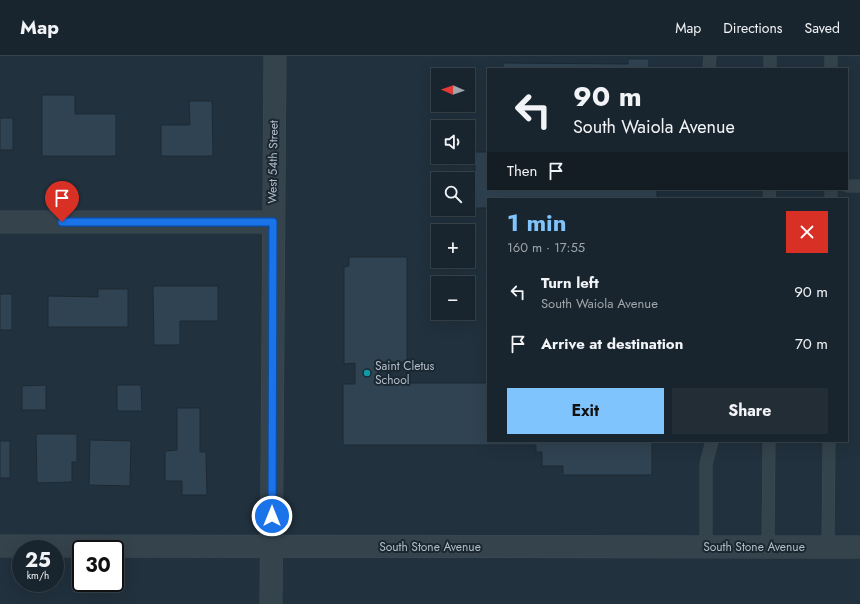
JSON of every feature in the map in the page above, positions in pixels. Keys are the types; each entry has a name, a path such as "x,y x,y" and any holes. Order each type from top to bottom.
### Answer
{"street":[{"name":"West 54th Street","path":"271,604 275,56"},
{"path":"0,222 273,222"},
{"name":"South Stone Avenue","path":"0,546 860,547"}],"lane":[{"path":"710,56 710,68"},
{"path":"770,56 770,68"},
{"path":"831,56 831,68"},
{"path":"848,186 860,186"},
{"path":"706,547 706,464 712,442"},
{"path":"768,547 769,442"},
{"path":"828,547 829,442"}],"building":[{"path":"628,59 649,59 649,68 503,68 503,63 628,64"},
{"path":"42,95 75,95 75,114 116,114 116,156 42,156"},
{"path":"189,101 212,101 213,156 161,156 161,125 190,125"},
{"path":"0,118 13,118 13,150 0,150"},
{"path":"475,152 487,152 487,190 657,190 657,198 487,198 487,208 475,208"},
{"name":"Saint Cletus School","path":"349,257 407,257 407,362 378,362 378,383 487,383 487,442 652,442 652,475 563,475 563,466 542,466 542,452 536,452 536,445 343,445 343,384 355,384 355,363 344,364 344,267 349,266"},
{"path":"153,286 218,286 218,321 180,321 180,345 154,345"},
{"path":"98,289 128,289 128,327 48,327 48,296 98,297"},
{"path":"0,294 12,294 12,330 0,330"},
{"path":"46,385 46,410 22,410 22,386"},
{"path":"117,385 141,385 142,411 117,411"},
{"path":"177,408 200,408 200,452 206,452 207,495 182,495 182,481 165,481 165,451 177,450"},
{"path":"36,434 77,434 77,462 72,462 72,482 37,483"},
{"path":"90,440 131,441 130,486 89,485"},
{"path":"0,441 10,441 10,478 0,478"}],"place":[{"name":"Saint Cletus School","path":"367,373"}],"route":[{"path":"62,222 273,222 272,516"}]}
